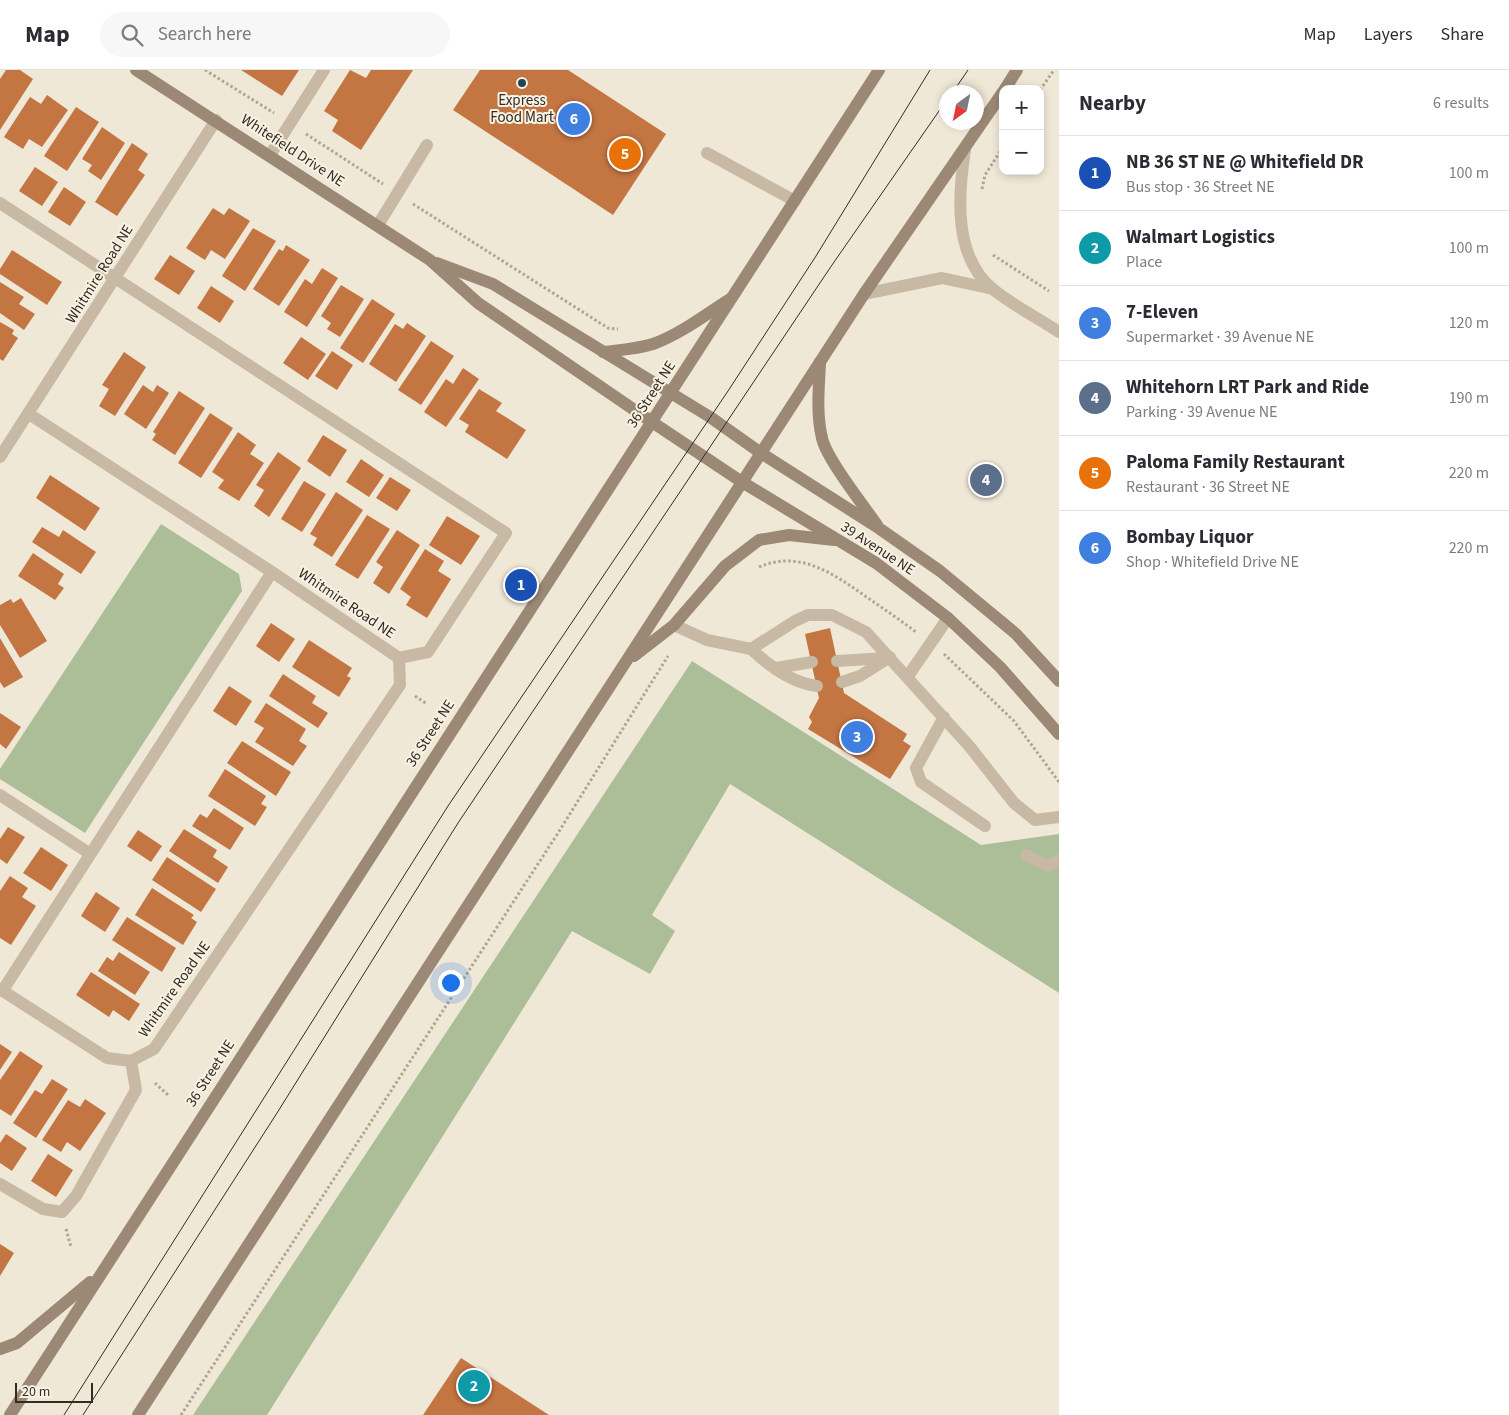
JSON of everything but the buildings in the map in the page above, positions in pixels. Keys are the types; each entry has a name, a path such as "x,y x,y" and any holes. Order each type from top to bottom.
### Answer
{"main road":[{"name":"Whitefield Drive NE","path":"136,70 430,260 478,303 652,422"},
{"name":"36 Street NE","path":"10,1415 99,1274 734,297 879,70"},
{"path":"1008,85 1017,70"},
{"path":"138,1415 864,294 999,98"},
{"name":"Whitefield Drive NE","path":"430,260 493,284 671,393"},
{"path":"603,352 638,348 654,343 676,333 734,297"},
{"path":"820,362 818,414 822,440 832,459 880,529"},
{"name":"39 Avenue NE","path":"671,393 880,529 940,571 1016,634 1059,681"},
{"name":"39 Avenue NE","path":"652,422 742,482 876,563 948,618 1000,667 1059,734"},
{"path":"626,662 674,625 725,566 758,540 789,536 837,541"},
{"path":"0,1349 17,1343 99,1274"},
{"path":"0,1412 4,1415"}],"street":[{"path":"270,155 324,70"},
{"name":"Whitmire Road NE","path":"131,1061 154,1049 400,685 399,658 272,572 29,414 216,120"},
{"path":"378,225 427,145"},
{"path":"965,150 959,186 961,222 969,254 980,274 993,289 1059,332"},
{"path":"707,153 795,201"},
{"path":"0,203 506,533 428,652 399,658"},
{"path":"864,294 942,278 993,289"},
{"path":"0,456 29,414"},
{"path":"0,1184 43,1209 62,1212 76,1196 136,1090 131,1061 106,1058 1,989 272,572"},
{"path":"750,649 808,615 832,615 866,632 944,717 1014,803 1036,820 1059,818"},
{"path":"908,676 948,618"},
{"path":"674,625 707,640 750,649 803,685 817,686"},
{"path":"837,661 890,657"},
{"path":"842,682 860,676 890,657"},
{"path":"776,668 812,662"},
{"path":"944,717 916,768 921,782 985,826"},
{"path":"0,795 90,853"},
{"path":"1026,855 1048,866 1059,860"}],"path":[{"path":"205,70 608,328 625,331"},
{"path":"1044,85 1054,70"},
{"path":"981,194 985,175 999,153"},
{"path":"989,252 995,258 1049,291"},
{"path":"756,568 772,562 798,561 829,571 951,659 1014,721 1059,782"},
{"path":"181,1415 558,833 666,659 687,632"}],"green space":[{"path":"161,524 239,574 242,591 85,833 0,779 0,769"},
{"path":"692,661 981,845 1059,834 1059,993 730,784 652,915 675,931 650,974 572,931 267,1415 193,1415"}],"tram line":[{"path":"64,1415 448,806 728,391 816,256 930,70"},
{"path":"958,85 968,70"},
{"path":"83,1415 277,1113 458,823 832,265 939,111"}],"place":[{"name":"Express Food Mart","path":"522,83"},
{"name":"Bombay Liquor","path":"574,119"},
{"name":"Paloma Family Restaurant","path":"625,154"},
{"name":"Whitehorn LRT Park and Ride","path":"986,480"},
{"name":"NB 36 ST NE @ Whitefield DR","path":"521,585"},
{"name":"7-Eleven","path":"857,737"},
{"name":"Walmart Logistics","path":"474,1386"}]}
